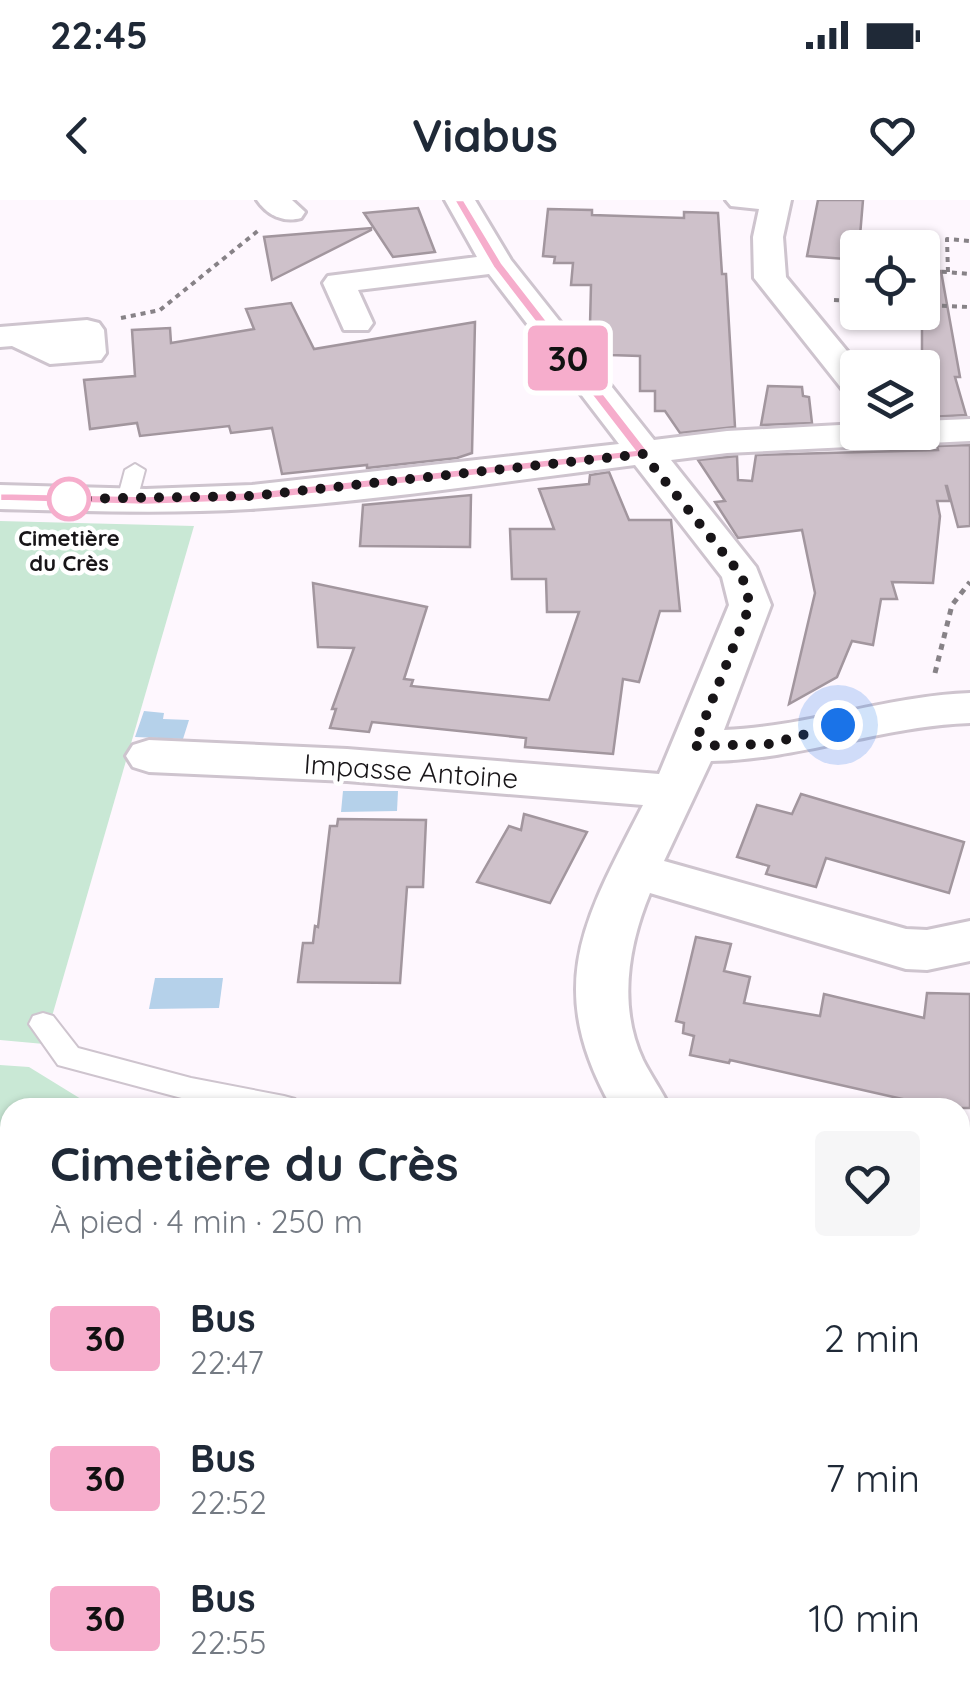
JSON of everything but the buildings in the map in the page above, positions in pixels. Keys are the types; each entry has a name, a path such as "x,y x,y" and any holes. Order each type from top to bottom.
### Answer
{"street":[{"path":"460,200 497,264 742,576 750,596 750,605 694,746 632,870 602,961 607,1039 624,1082 635,1098"},
{"path":"741,200 776,200 768,236 770,278 840,365"},
{"path":"356,323 339,283 497,264"},
{"path":"10,336 50,354 89,353 87,330"},
{"path":"940,431 970,430"},
{"path":"0,497 131,485 252,496 358,488 727,442 840,436"},
{"path":"694,746 770,744 871,716 948,708"},
{"name":"Impasse Antoine","path":"148,756 347,765 674,791"},
{"path":"632,870 906,948 927,950 970,942"}],"lane":[{"path":"43,1024 68,1057 233,1098"}],"path":[{"path":"87,330 140,312 160,310 262,228 281,206"},
{"path":"948,272 947,240 970,242"},
{"path":"940,271 970,274"},
{"path":"940,306 970,307"},
{"path":"948,708 952,605 970,582"}],"green space":[{"path":"0,521 194,526 44,1044 0,1040"},
{"path":"0,1065 29,1067 79,1098 0,1098"}],"water":[{"path":"144,711 164,713 163,719 189,720 183,739 135,737"},
{"path":"343,791 398,791 397,811 341,812"},
{"path":"155,978 223,978 219,1008 149,1009"}],"bus line":[{"name":"30","path":"0,497 146,501 252,496 376,486 643,454 497,264 460,200"}],"place":[{"name":"Cimetière du Crès","path":"69,499"}],"route":[{"path":"69,499 146,501 252,496 376,486 643,454 742,576 750,596 750,605 694,746 770,744 838,725"}]}
